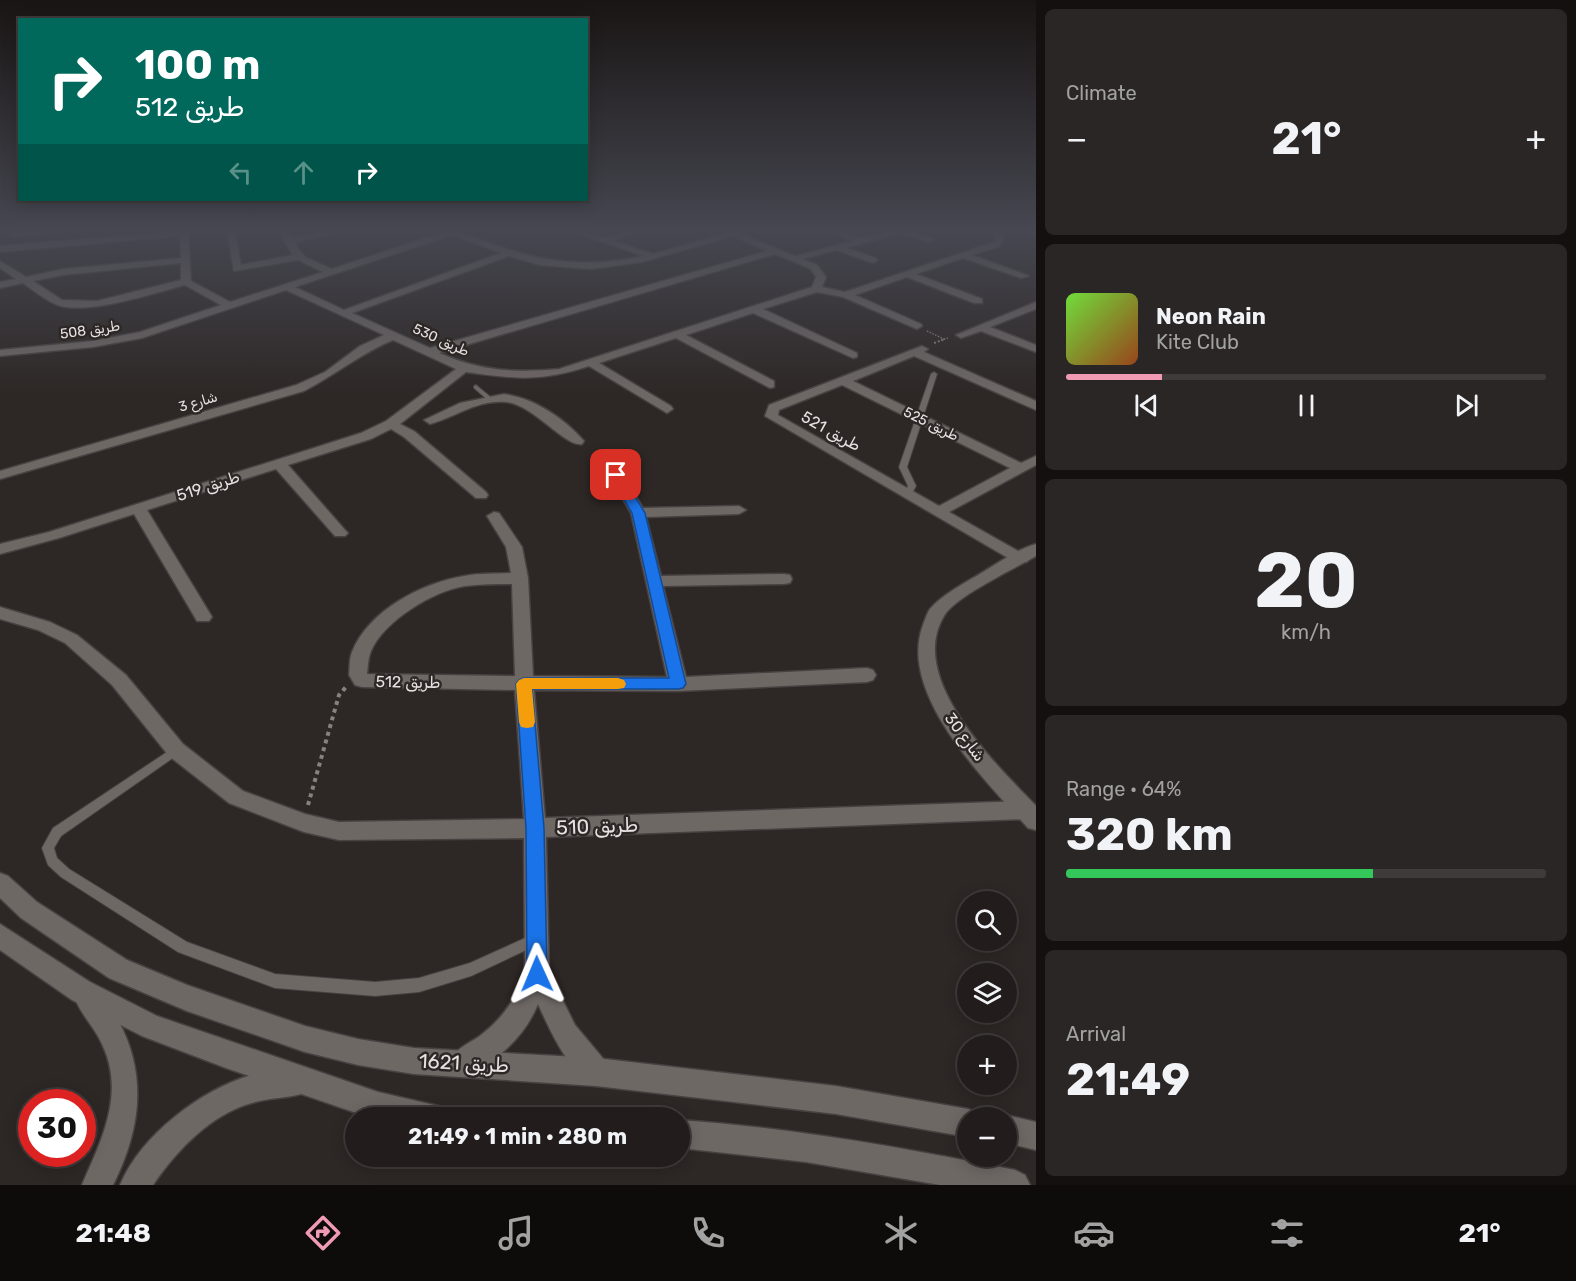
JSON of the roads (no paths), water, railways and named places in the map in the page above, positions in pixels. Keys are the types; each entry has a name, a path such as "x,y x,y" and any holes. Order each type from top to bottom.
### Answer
{"street":[{"path":"35,286 59,302 82,305 111,301 161,286"},
{"path":"194,286 229,306"},
{"path":"344,313 417,286"},
{"path":"429,352 653,286"},
{"path":"817,286 816,289 846,295 918,326"},
{"path":"846,295 871,286"},
{"path":"939,286 978,301"},
{"name":"طريق 530","path":"286,287 464,368 492,374 540,376 591,363 816,289"},
{"name":"طريق 508","path":"0,353 126,339 286,287"},
{"path":"961,335 1036,305"},
{"path":"756,310 853,355"},
{"path":"981,327 1036,349"},
{"name":"شارع 3","path":"0,475 300,388 329,374 364,348 394,335"},
{"path":"679,335 770,384"},
{"name":"طريق 521","path":"1028,554 940,511 771,416 773,408 918,350 1036,406"},
{"path":"591,363 667,409"},
{"name":"طريق 519","path":"0,549 54,535 356,440 392,424 464,368"},
{"name":"طريق 525","path":"842,380 1021,468"},
{"path":"430,420 455,409 490,400 511,399 529,404 577,441"},
{"path":"425,400 455,409"},
{"path":"392,424 409,434 481,495"},
{"path":"940,511 1036,460"},
{"path":"278,463 340,533"},
{"path":"616,475 639,513 678,684"},
{"path":"138,508 203,617"},
{"path":"639,513 739,510"},
{"path":"462,1062 484,1051 503,1035 519,1016 531,996 537,974 535,828 524,684 520,578 510,536 494,516"},
{"name":"شارع 30","path":"1028,554 958,596 936,613 929,634 927,656 930,674 944,711 968,744 1031,816"},
{"name":"طريق 512","path":"520,578 464,581 416,599 391,616 373,636 361,652 358,675 362,680 376,682 524,684 678,684 867,675"},
{"path":"655,581 784,579"},
{"name":"طريق 510","path":"0,612 45,626 71,639 119,680 176,750 236,797 304,823 339,831 1031,816"},
{"name":"طريق 1621","path":"0,883 29,910 118,969 187,998 305,1039 358,1052 414,1060 596,1072 836,1100 957,1121"},
{"path":"0,936 81,991 151,1027 301,1081 383,1107"},
{"path":"537,974 566,1034 596,1072"},
{"path":"81,991 104,1017 117,1039 124,1066 125,1097 120,1131 97,1185"},
{"path":"135,1185 179,1134 217,1103 250,1089 301,1081"},
{"path":"1017,1132 1036,1136"},
{"path":"690,1135 850,1152 1015,1185"}],"lane":[{"path":"908,493 912,486 903,467 934,374"},
{"path":"476,387 490,400"},
{"path":"176,750 57,832 48,848 52,861 65,873 183,947 274,981 375,989 419,985 471,969 536,939"}]}
